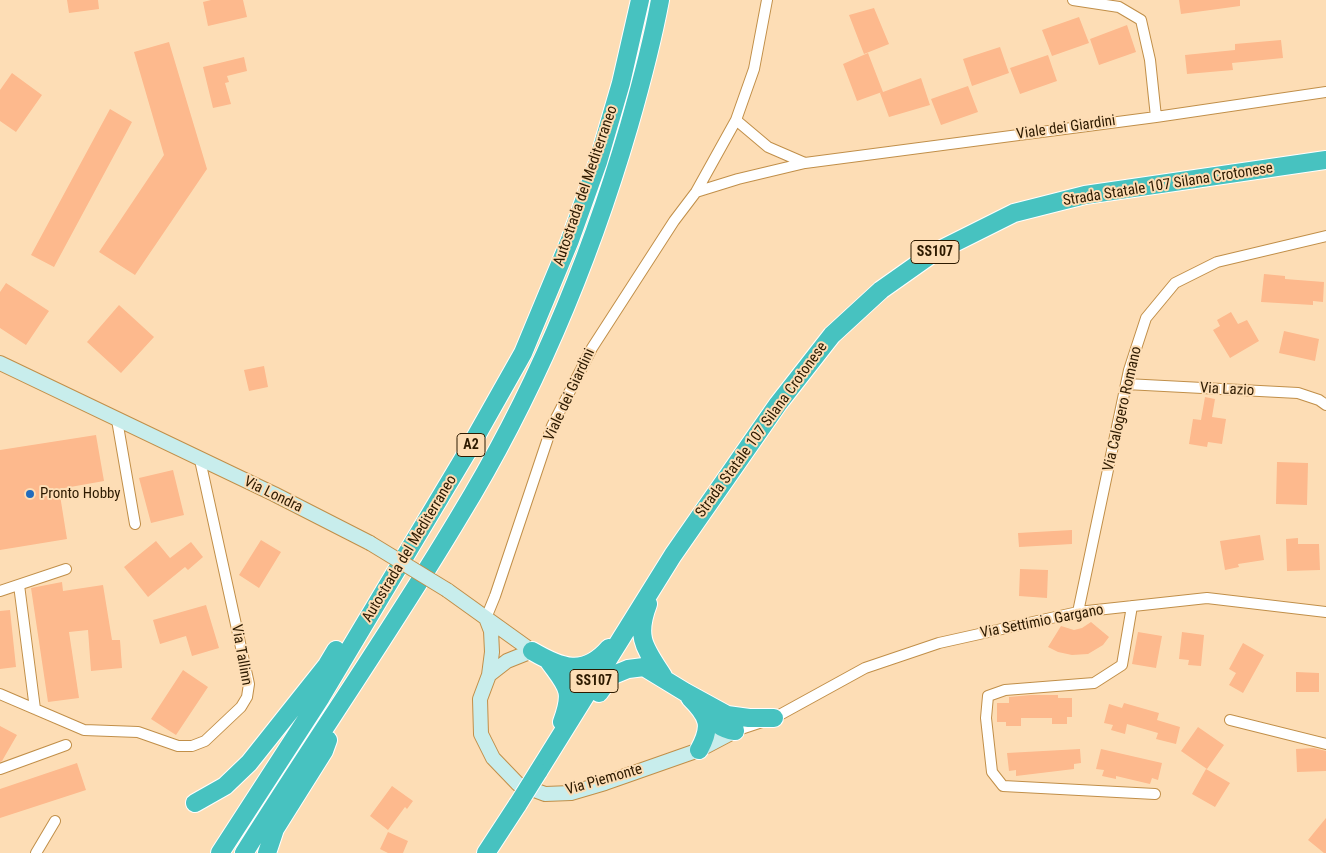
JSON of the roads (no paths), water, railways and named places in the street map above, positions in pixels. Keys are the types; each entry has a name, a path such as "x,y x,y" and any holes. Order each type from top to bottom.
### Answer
{"highway":[{"name":"Autostrada del Mediterraneo","path":"220,853 321,697 466,454 523,353 570,240 598,162 618,92 640,0"},
{"name":"Autostrada del Mediterraneo","path":"244,853 460,516 504,439 543,360 590,246 617,168 640,87 660,0"},
{"name":"Strada Statale 107 Silana Crotonese","path":"486,853 550,754 638,609 778,404 832,335 881,290 932,254 1014,214 1084,195 1326,160"},
{"path":"195,803 225,786 249,763 327,665 440,480 466,454"},
{"path":"664,679 643,644 642,626 647,605 673,556"},
{"path":"532,651 548,660 568,667 584,666 597,661 638,609"},
{"path":"538,772 568,704 566,686 548,660"},
{"path":"550,754 562,744 610,676 628,668 644,667 728,715 749,718 774,718"},
{"path":"685,692 717,725 727,730 735,731 728,715"},
{"path":"267,853 274,829 324,751 339,707"},
{"path":"699,750 706,738 708,724 702,710"}],"street":[{"name":"Viale dei Giardini","path":"486,618 496,596 552,426 592,348 674,221 696,192 736,120 754,69 767,0"},
{"path":"1073,0 1119,7 1141,20 1150,60 1156,117"},
{"name":"Viale dei Giardini","path":"696,192 738,178 805,163 1156,117 1326,92"},
{"path":"736,120 768,147 805,163"},
{"name":"Via Calogero Romano","path":"1078,612 1129,370 1146,318 1176,283 1217,262 1326,236"},
{"name":"Via Londra","path":"0,363 274,494 370,543 447,590 532,651"},
{"name":"Via Lazio","path":"1126,384 1298,393 1319,400 1326,405"},
{"path":"117,420 135,524"},
{"name":"Via Tallinn","path":"0,694 84,730 138,732 178,746 192,746 204,741 241,707 247,697 249,684 200,460"},
{"path":"0,591 66,569"},
{"path":"19,585 35,709"},
{"name":"Via Settimio Gargano","path":"774,718 865,668 939,643 1078,612 1207,598 1326,612"},
{"path":"1132,606 1122,665 1094,683 1005,690 988,696 986,718 992,772 1003,786 1155,794"},
{"name":"Via Piemonte","path":"486,618 491,632 492,652 489,675 480,699 481,734 493,758 518,784 545,794 572,792 605,783 699,750 735,731 774,718"},
{"path":"492,652 513,638"},
{"path":"507,661 513,638"},
{"path":"489,675 507,661 532,651"},
{"path":"1230,720 1326,744"},
{"path":"0,769 66,744"},
{"path":"36,853 55,821"}],"place":[{"name":"Pronto Hobby","path":"30,494"}]}
